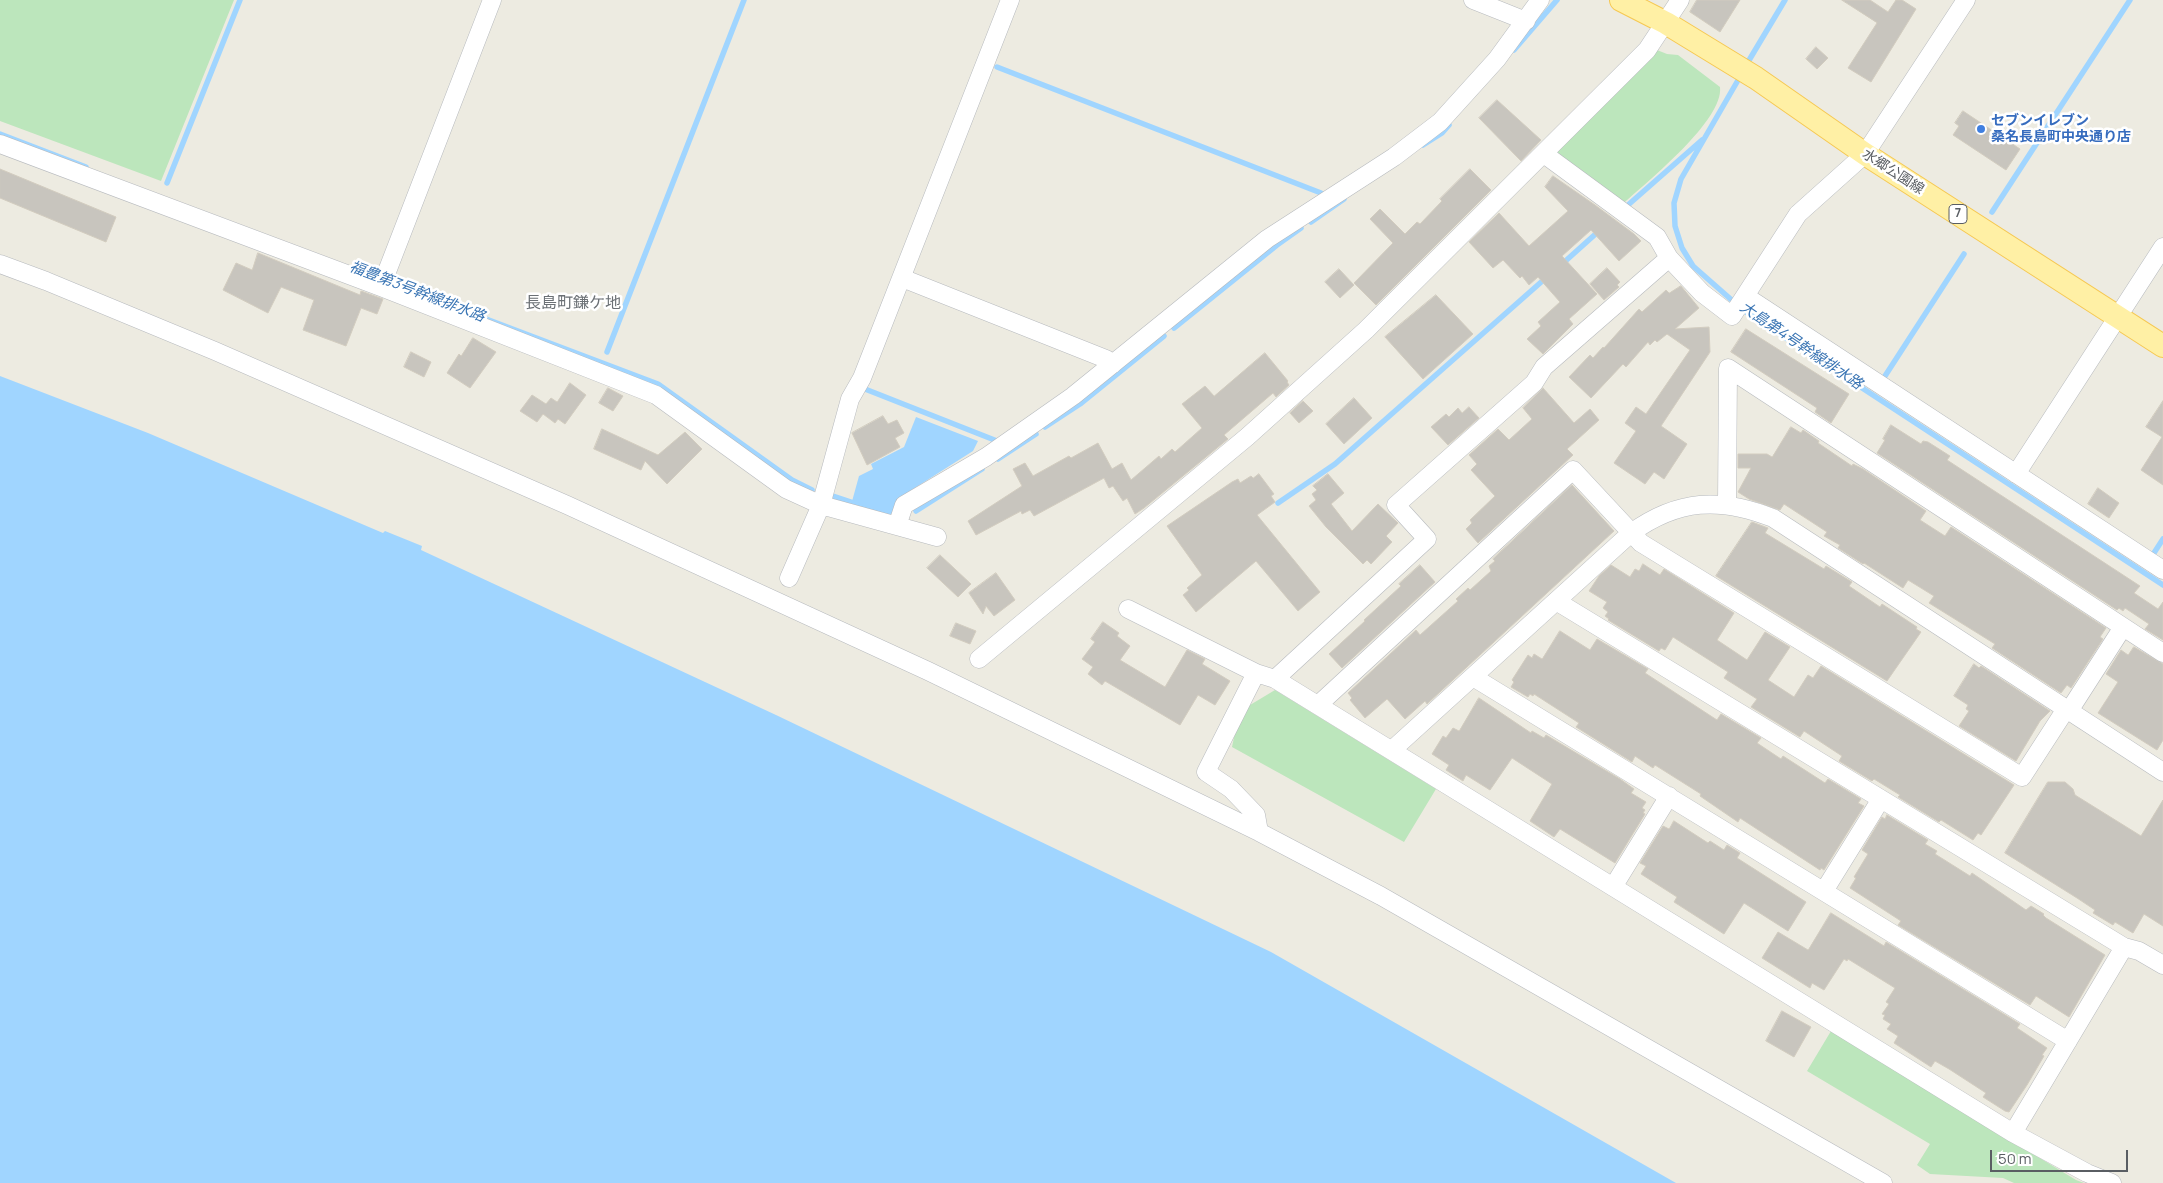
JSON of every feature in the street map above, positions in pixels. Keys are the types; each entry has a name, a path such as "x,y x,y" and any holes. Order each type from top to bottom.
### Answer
{"main road":[{"name":"水郷公園線","path":"1621,0 1666,23 1756,78 1864,154 2163,346"}],"street":[{"path":"383,281 492,0"},
{"path":"790,578 821,505 850,399 862,378 1010,0"},
{"path":"1473,0 1526,21"},
{"path":"896,526 904,506 986,457 1073,396 1267,238 1394,157 1440,122 1497,59 1540,0"},
{"path":"979,659 1247,437 1366,330 1647,50 1680,0"},
{"path":"1544,154 1657,237 1669,258 1702,293 1732,316 1798,214 1864,154 1966,0"},
{"path":"0,144 383,281 656,395 786,489 821,505 937,537"},
{"path":"2016,474 2163,247"},
{"path":"1275,679 1427,539 1396,506 1534,383 1544,367 1669,258"},
{"path":"0,264 215,350 567,505 928,671 1259,832 1382,896 1883,1183"},
{"path":"902,278 1113,364"},
{"path":"1741,302 2016,474 2163,570"},
{"path":"1727,505 1728,368 2163,653"},
{"path":"1318,705 1573,470 1640,543 2022,777 2123,627"},
{"path":"1392,750 1631,533 1649,520 1670,510 1697,505 1727,505 1752,510 1773,518 2163,772"},
{"path":"1556,601 2124,948 2139,951 2163,965"},
{"path":"1128,609 1256,673 1275,679 2013,1133 2087,1173 2112,1183"},
{"path":"1256,673 1206,772 1231,789 1256,815 1259,832"},
{"path":"1473,677 2068,1041"},
{"path":"1613,887 1669,796"},
{"path":"1824,891 1881,800"},
{"path":"2013,1133 2124,948"}],"green space":[{"path":"0,0 234,0 161,181 0,121"},
{"path":"1657,50 1667,54 1678,55 1720,87 1718,101 1710,116 1683,149 1624,203 1556,157 1559,147"},
{"path":"1275,690 1436,789 1404,842 1232,747 1236,728 1250,705"},
{"path":"1831,1031 2076,1180 2084,1183 2014,1183 2003,1178 1930,1174 1917,1165 1930,1144 1807,1071"}],"water":[{"path":"0,376 148,433 383,533 385,531 422,546 421,550 776,715 1271,952 1676,1183 0,1183"},
{"path":"916,417 978,441 973,451 899,498 894,517 851,505 859,476 873,469 871,464 904,447"}],"building":[{"path":"1697,0 1740,0 1720,32 1690,12"},
{"path":"1842,0 1870,0 1888,12 1896,0 1902,0 1916,9 1871,82 1848,68 1877,23"},
{"path":"1816,47 1828,58 1817,69 1806,59"},
{"path":"1497,100 1541,140 1521,161 1479,118"},
{"path":"1963,111 2020,149 2006,170 1953,135 1959,126 1955,123"},
{"path":"0,169 116,217 106,242 0,198"},
{"path":"1470,169 1491,190 1376,305 1354,283 1393,243 1370,219 1380,209 1405,234 1417,222 1420,224 1442,201 1440,199"},
{"path":"1553,176 1595,205 1641,241 1619,261 1591,230 1562,256 1597,294 1569,319 1573,324 1543,354 1527,339 1541,326 1538,322 1560,302 1538,277 1529,285 1522,276 1520,278 1503,260 1493,268 1469,242 1499,213 1529,246 1568,211 1545,187"},
{"path":"258,253 360,295 361,291 383,299 377,314 361,308 346,346 303,330 314,300 281,287 268,313 223,290 236,263 252,270"},
{"path":"1607,268 1620,282 1617,285 1619,287 1604,300 1590,284"},
{"path":"1339,269 1354,285 1340,298 1325,282"},
{"path":"1681,286 1699,308 1675,329 1709,327 1710,352 1661,426 1687,444 1664,479 1654,472 1645,484 1614,463 1636,431 1625,423 1636,407 1646,414 1690,350 1667,334 1650,345 1648,342 1626,367 1623,364 1591,398 1569,377 1590,355 1593,358 1604,348 1639,309 1642,312 1666,290 1669,293"},
{"path":"1436,295 1473,334 1423,379 1385,337"},
{"path":"1746,329 1849,394 1831,423 1815,412 1817,408 1731,352"},
{"path":"473,338 496,352 470,388 447,373 459,354 461,356"},
{"path":"411,352 431,362 424,377 404,367"},
{"path":"1265,353 1288,381 1289,385 1276,397 1273,393 1224,435 1228,439 1135,514 1127,498 1123,501 1113,486 1109,488 1104,478 1034,516 1030,510 1022,514 1021,511 976,535 968,521 1022,486 1013,469 1025,463 1033,476 1069,456 1071,458 1098,443 1112,469 1122,463 1131,480 1159,456 1161,459 1172,449 1175,452 1202,428 1182,404 1205,386 1214,396"},
{"path":"570,383 586,395 565,424 558,419 555,423 543,414 537,422 520,411 532,395 546,404 551,398 557,402"},
{"path":"608,388 623,396 613,411 599,403"},
{"path":"1543,388 1574,423 1590,409 1599,420 1567,449 1573,455 1478,543 1466,529 1472,523 1470,520 1495,496 1471,470 1477,464 1469,455 1498,429 1509,440 1532,419 1523,408"},
{"path":"1354,398 1372,418 1344,444 1326,424"},
{"path":"1303,401 1313,411 1299,423 1290,413"},
{"path":"2163,401 2163,485 2141,470 2162,437 2146,427"},
{"path":"1469,407 1479,418 1448,445 1431,427 1446,414 1449,417 1458,408 1462,413"},
{"path":"883,416 888,424 897,420 904,433 895,438 900,447 867,465 852,433"},
{"path":"1891,425 1921,444 1923,441 1928,442 1950,456 1947,460 2140,586 2134,593 2158,609 2163,602 2163,640 2145,629 2149,624 2125,608 2123,611 2119,608 2117,610 1877,453"},
{"path":"1791,427 1801,433 1803,430 1819,441 1818,443 1852,466 1853,464 1863,469 1926,511 1920,520 1945,536 1951,527 2106,628 2100,637 2103,639 2071,688 2067,685 2061,693 1992,648 1995,644 1929,603 1934,596 1908,580 1903,588 1863,564 1838,548 1840,545 1824,536 1827,532 1784,504 1780,510 1749,499 1738,492 1751,468 1738,468 1738,454 1767,454 1772,457"},
{"path":"602,429 658,455 685,432 702,449 667,484 645,461 641,470 594,449"},
{"path":"1259,474 1274,494 1271,496 1275,502 1257,515 1320,592 1298,611 1256,561 1196,612 1183,595 1189,590 1187,588 1202,575 1167,526 1232,482 1238,479 1240,483 1251,476 1253,478"},
{"path":"1328,474 1344,493 1331,504 1352,531 1378,504 1398,523 1386,536 1392,542 1371,564 1367,560 1363,564 1326,527 1309,506 1316,500 1312,494 1317,490 1313,486"},
{"path":"1572,485 1614,531 1427,704 1425,701 1405,719 1387,699 1365,718 1350,700 1352,698 1348,693 1416,630 1420,635 1458,601 1456,599 1468,588 1470,590 1491,571 1489,566 1495,561 1493,559"},
{"path":"2098,488 2119,503 2109,518 2088,504"},
{"path":"1752,522 1768,528 1765,533 1824,569 1826,566 1852,582 1849,586 1880,607 1882,604 1917,627 1916,629 1921,632 1887,681 1716,576"},
{"path":"940,555 971,584 958,597 927,568"},
{"path":"1643,564 1660,575 1664,569 1734,613 1717,640 1747,660 1765,632 1790,647 1768,680 1794,697 1808,675 1813,678 1821,666 2014,785 1981,835 1978,833 1973,840 1941,820 1939,822 1898,797 1900,795 1874,779 1872,781 1839,761 1842,756 1804,731 1800,737 1751,707 1757,699 1724,678 1728,672 1673,637 1665,650 1661,648 1659,651 1608,620 1605,616 1608,612 1603,608 1607,602 1589,591 1599,576 1611,565 1630,577 1635,569 1639,571"},
{"path":"1420,565 1435,582 1342,668 1329,654 1401,586 1399,584"},
{"path":"996,573 1015,600 994,616 986,606 983,614 969,593"},
{"path":"1103,622 1119,633 1117,636 1130,646 1120,660 1165,687 1187,650 1205,659 1202,664 1230,681 1215,705 1198,695 1180,725 1105,681 1102,685 1088,674 1093,667 1082,659 1095,642 1091,639"},
{"path":"956,623 976,631 970,644 950,636"},
{"path":"1560,631 1590,650 1597,639 1648,669 1645,673 1717,720 1721,714 1761,738 1757,743 1781,759 1783,756 1825,783 1828,779 1861,799 1858,803 1864,806 1824,870 1821,868 1820,870 1740,818 1738,822 1700,796 1701,794 1655,765 1653,768 1635,756 1632,762 1576,727 1579,723 1534,694 1533,696 1530,694 1528,697 1511,687 1514,682 1512,680 1528,655 1532,658 1534,654 1542,659"},
{"path":"2134,647 2163,664 2163,740 2157,750 2098,713 2118,682 2106,674 2121,650 2128,655"},
{"path":"1974,664 1979,668 1981,666 2050,711 2040,721 2016,761 1959,726 1969,711 1966,709 1968,705 1954,696"},
{"path":"1479,698 1531,733 1532,731 1544,738 1546,735 1620,779 1634,789 1631,793 1646,802 1642,808 1645,810 1643,813 1645,814 1615,863 1560,829 1554,837 1530,821 1552,784 1512,758 1490,790 1466,775 1463,781 1446,770 1449,765 1432,754 1443,736 1446,738 1453,728 1459,731"},
{"path":"2048,782 2065,782 2073,789 2075,795 2141,836 2163,800 2163,926 2144,914 2133,933 2115,922 2113,925 2093,913 2095,910 2077,898 2005,853"},
{"path":"1887,815 1928,840 1925,844 1937,851 1935,854 1970,876 1972,873 2026,910 2031,906 2044,914 2046,918 2105,955 2069,1017 2036,996 2030,1005 1898,925 1901,921 1850,888 1856,878 1854,877 1868,854 1862,850 1882,817 1885,819"},
{"path":"1674,821 1708,843 1710,841 1724,850 1727,845 1740,853 1737,858 1806,902 1788,931 1744,903 1724,934 1674,902 1677,897 1641,874 1646,866 1640,863 1663,826 1669,829"},
{"path":"1831,913 1884,946 1886,942 2020,1024 2017,1028 2047,1048 2027,1085 2009,1112 1983,1097 1986,1093 1949,1069 1935,1061 1931,1067 1894,1043 1898,1036 1887,1029 1891,1024 1883,1019 1885,1015 1882,1014 1889,1004 1886,1002 1895,988 1848,959 1847,961 1844,959 1824,990 1812,983 1810,988 1762,958 1778,932 1808,950"},
{"path":"1782,1011 1811,1027 1794,1057 1766,1041"}],"waterway":[{"path":"167,183 240,0"},
{"path":"607,352 744,0"},
{"path":"1514,50 1557,0"},
{"name":"大島第4号幹線排水路","path":"1745,67 1785,0"},
{"path":"1992,212 2130,0"},
{"path":"997,67 1321,193"},
{"name":"大島第4号幹線排水路","path":"1741,75 1681,179 1674,203 1675,226 1682,248 1693,266 1743,310 2163,585"},
{"path":"1423,145 1442,133 1449,125"},
{"name":"福豊第3号幹線排水路","path":"0,134 86,167"},
{"path":"1628,205 1702,140"},
{"path":"1311,222 1344,199"},
{"path":"1174,328 1301,228"},
{"path":"1561,265 1600,230"},
{"path":"1885,376 1964,254"},
{"path":"1278,503 1335,464 1548,276"},
{"name":"福豊第3号幹線排水路","path":"473,314 658,384 792,480 812,490"},
{"path":"1045,427 1080,404 1164,336"},
{"path":"865,389 997,441"},
{"path":"998,459 1036,434"},
{"path":"916,511 982,469"},
{"path":"833,496 857,504"},
{"path":"2152,556 2163,539"}],"place":[{"name":"セブンイレブン 桑名長島町中央通り店","path":"1981,129"}],"district":[{"name":"長島町鎌ケ地","path":"573,304"}]}
